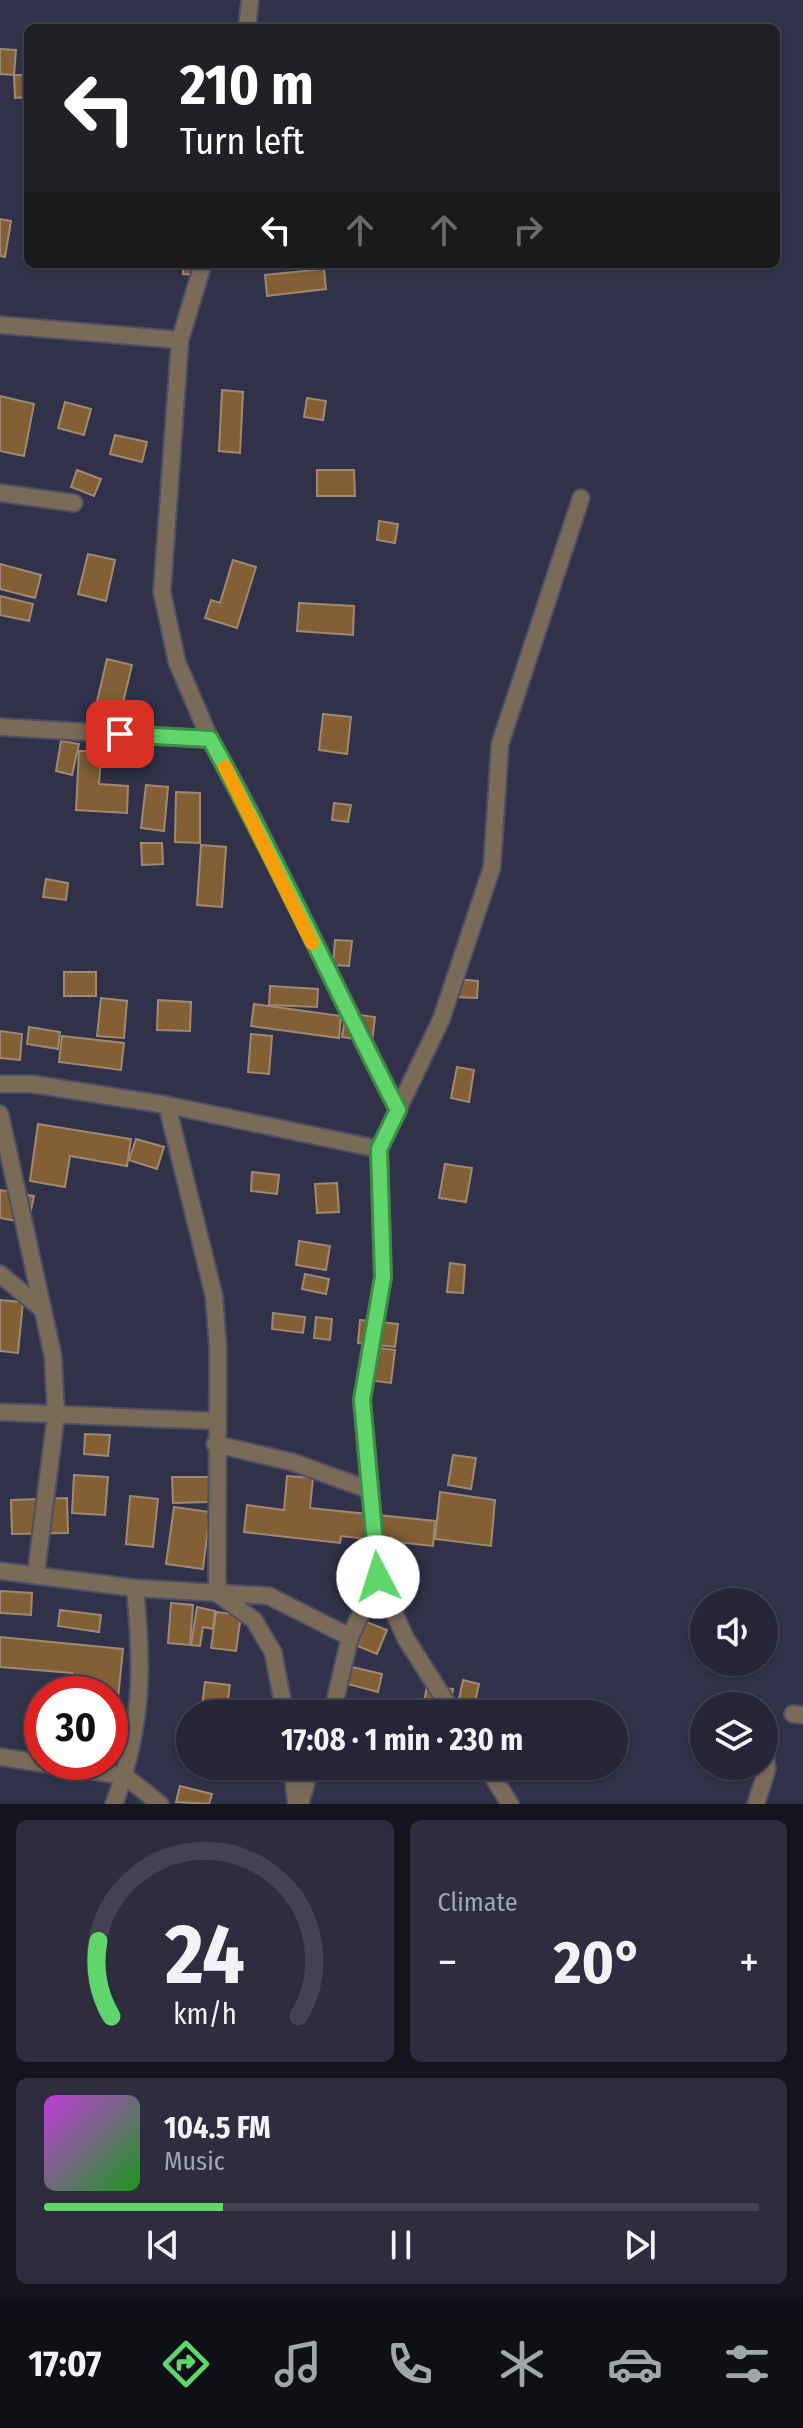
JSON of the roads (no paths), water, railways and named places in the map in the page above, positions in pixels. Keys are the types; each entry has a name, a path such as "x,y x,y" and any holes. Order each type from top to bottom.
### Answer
{"street":[{"path":"247,24 250,0"},
{"path":"202,268 180,340 162,592 177,662 210,739 246,804 315,950 398,1110"},
{"path":"0,325 180,340"},
{"path":"0,493 74,503"},
{"path":"445,1700 406,1639 378,1577 362,1400 383,1277 379,1149 441,1020 492,867 500,744 581,498"},
{"path":"0,727 210,739"},
{"path":"0,1084 32,1084 167,1105 379,1149"},
{"path":"167,1105 214,1296 218,1349 215,1444 217,1593"},
{"path":"0,1114 53,1356 56,1415 36,1573"},
{"path":"0,1274 42,1309"},
{"path":"0,1412 216,1421"},
{"path":"215,1444 292,1462 370,1490"},
{"path":"0,1571 36,1573 135,1588 269,1596 350,1637"},
{"path":"335,1700 350,1637 378,1577"},
{"path":"128,1763 140,1713 141,1652 135,1588"},
{"path":"217,1593 254,1620 273,1652 282,1700"},
{"path":"0,1757 24,1761"},
{"path":"128,1778 160,1804"},
{"path":"114,1804 123,1780"},
{"path":"294,1780 298,1804"},
{"path":"298,1804 306,1780"},
{"path":"495,1780 510,1804"},
{"path":"756,1804 764,1780"}]}
